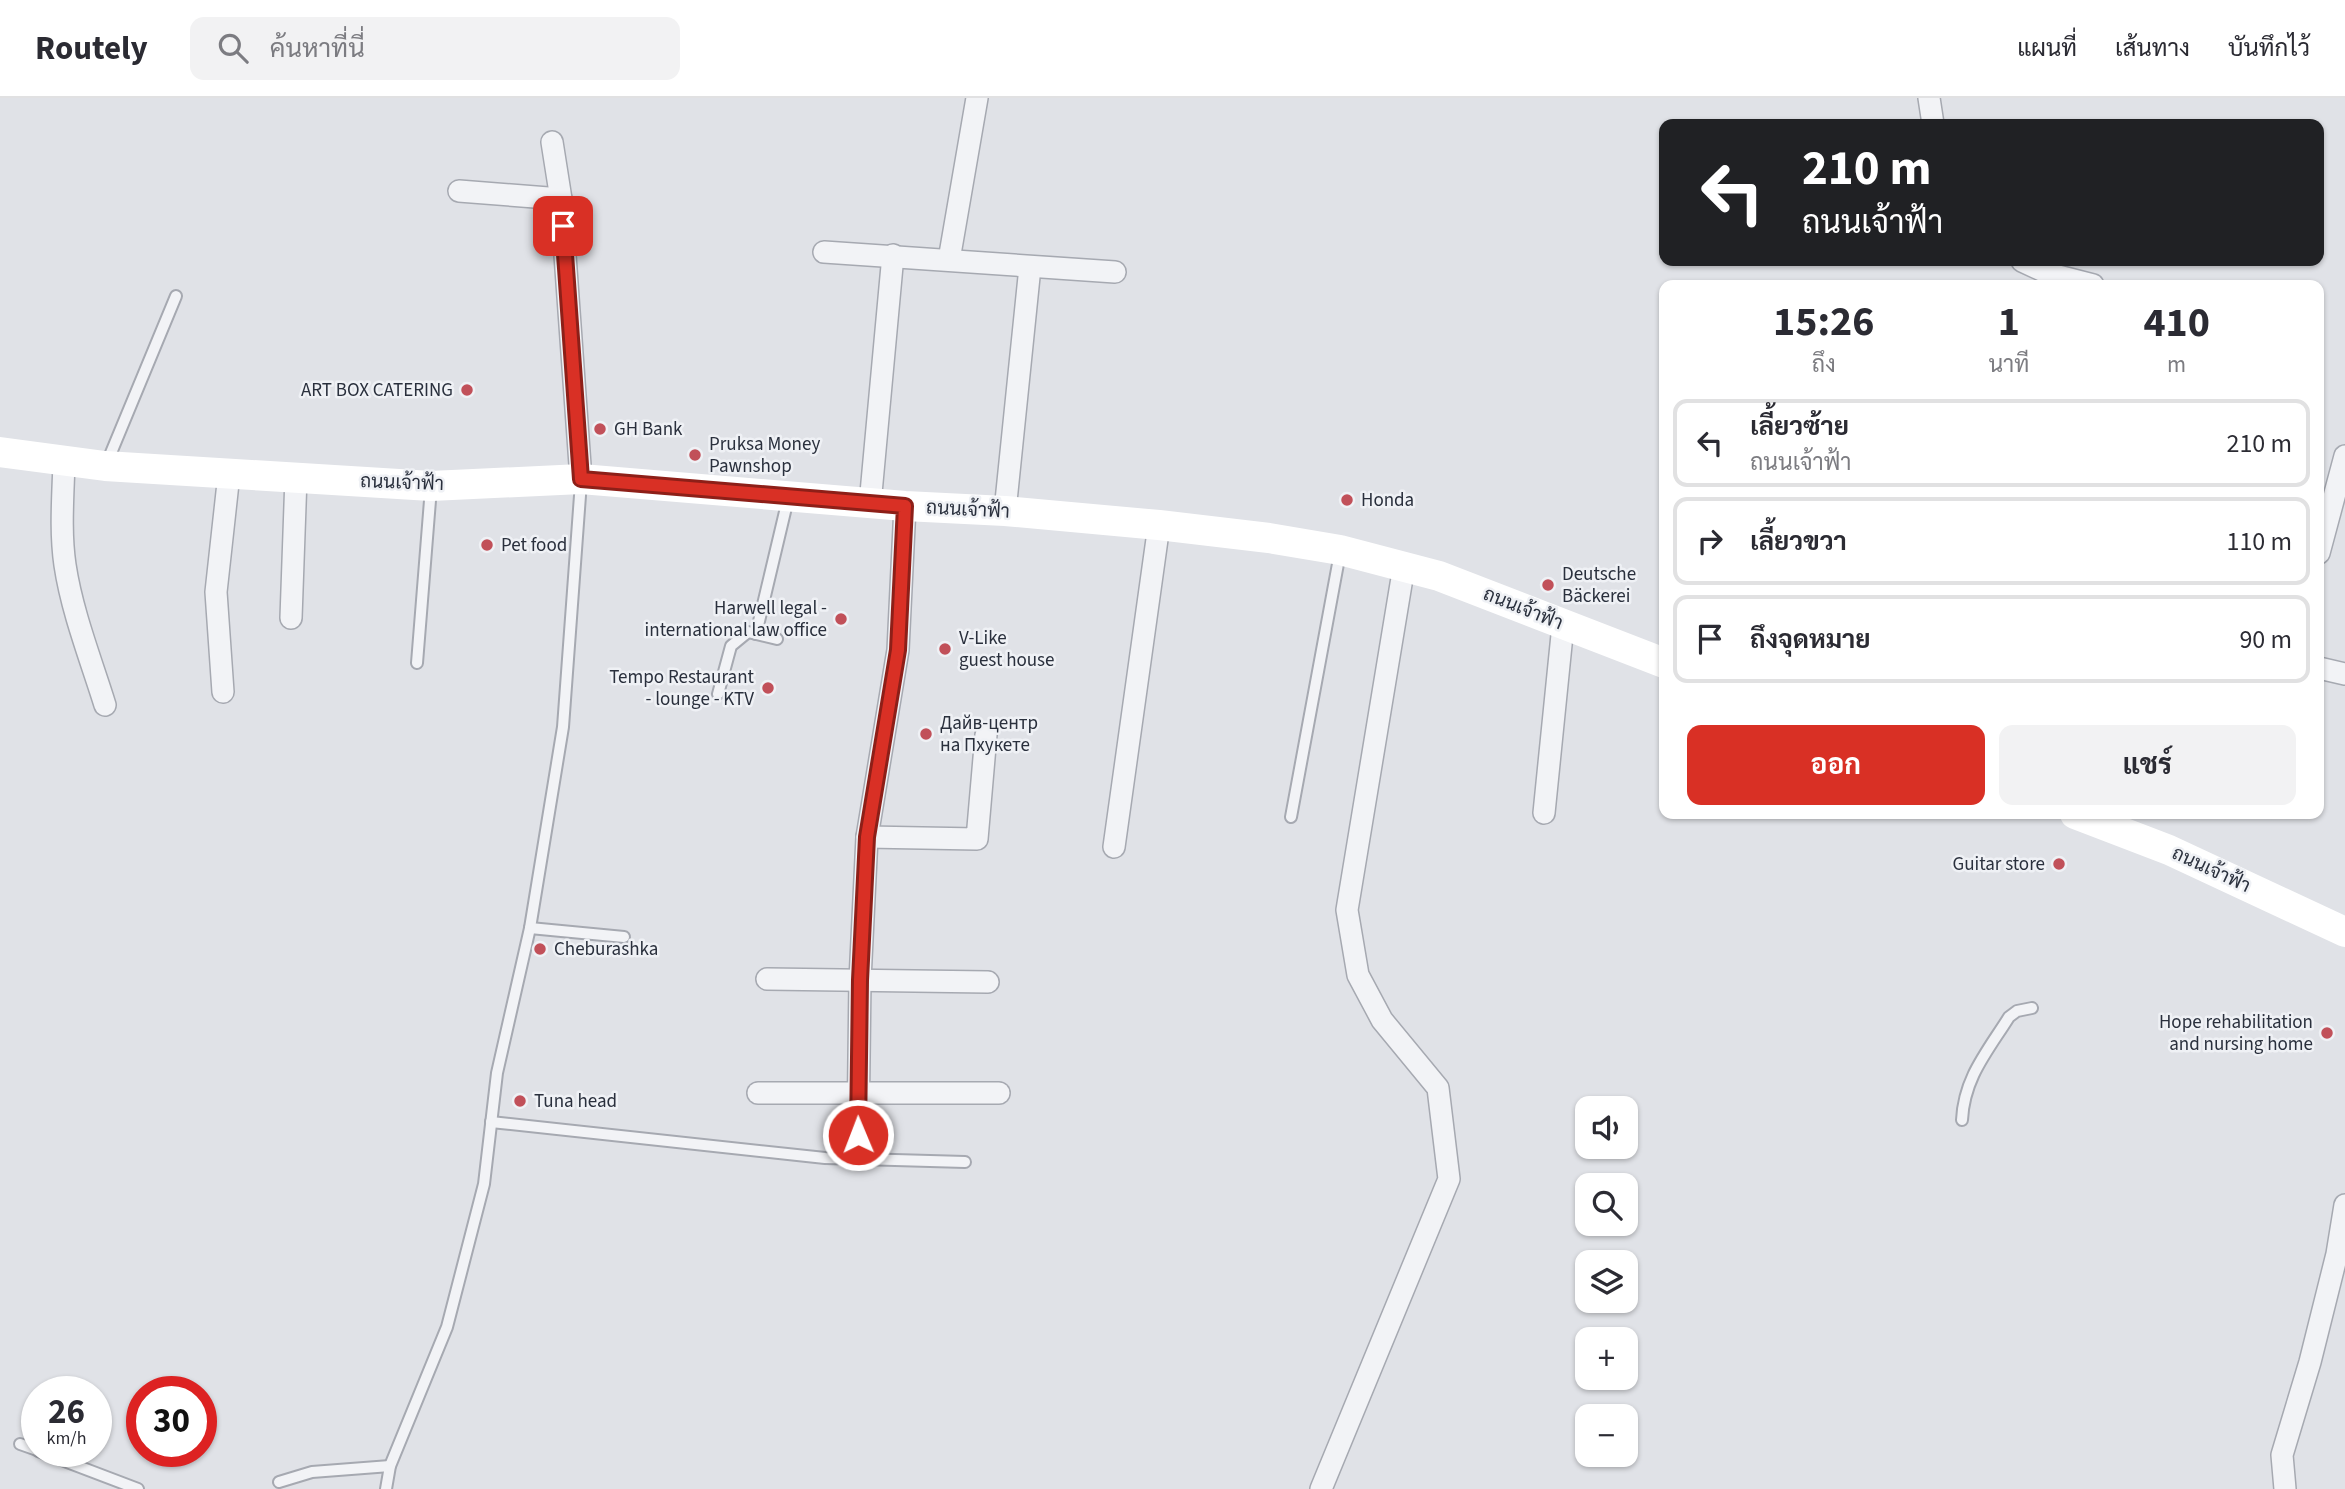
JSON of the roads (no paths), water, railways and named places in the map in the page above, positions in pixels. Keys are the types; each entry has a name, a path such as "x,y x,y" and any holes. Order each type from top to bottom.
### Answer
{"main road":[{"name":"ถนนเจ้าฟ้า","path":"0,452 105,466 431,486 581,479 870,504 1005,511 1269,538 1340,550 1439,576 1659,661"},
{"name":"ถนนเจ้าฟ้า","path":"2088,819 2169,850 2345,932"}],"street":[{"path":"949,260 977,98"},
{"path":"1928,98 1932,119"},
{"path":"552,142 561,199 581,479"},
{"path":"458,191 561,199"},
{"path":"824,252 1115,272"},
{"path":"870,504 893,255"},
{"path":"2033,266 2073,280"},
{"path":"1005,511 1030,267"},
{"path":"2324,534 2345,456"},
{"path":"64,462 65,565 105,705"},
{"path":"223,692 216,592 229,474"},
{"path":"291,618 296,477"},
{"path":"858,1135 860,980 867,837 898,650 905,506"},
{"path":"1114,847 1159,525"},
{"path":"1321,1489 1449,1179 1438,1088 1382,1020 1358,975 1347,910 1404,566"},
{"path":"1544,813 1563,625"},
{"path":"2324,669 2345,674"},
{"path":"867,837 977,839 986,735"},
{"path":"767,979 988,982"},
{"path":"758,1093 999,1093"},
{"path":"2285,1489 2282,1455 2311,1362 2337,1254 2345,1205"}],"lane":[{"path":"105,466 176,296"},
{"path":"386,1489 390,1466 447,1327 484,1184 497,1073 530,928 563,727 581,479"},
{"path":"417,663 431,486"},
{"path":"756,634 789,497"},
{"path":"1291,817 1340,550"},
{"path":"718,694 731,646 748,632 777,639"},
{"path":"530,928 624,937"},
{"path":"1962,1119 1963,1100 1969,1081 2008,1017 2017,1011 2032,1008"},
{"path":"491,1122 825,1158 965,1162"},
{"path":"279,1482 312,1472 390,1466"},
{"path":"81,1467 138,1489"}],"place":[{"name":"ART BOX CATERING","path":"467,390"},
{"name":"GH Bank","path":"600,429"},
{"name":"Pruksa Money Pawnshop","path":"695,455"},
{"name":"Honda","path":"1347,500"},
{"name":"Pet food","path":"487,545"},
{"name":"Deutsche Bäckerei","path":"1548,585"},
{"name":"Harwell legal - international law office","path":"841,619"},
{"name":"V-Like guest house","path":"945,649"},
{"name":"Tempo Restaurant - lounge - KTV","path":"768,688"},
{"name":"Дайв-центр на Пхукете","path":"926,734"},
{"name":"Guitar store","path":"2059,864"},
{"name":"Cheburashka","path":"540,949"},
{"name":"Hope rehabilitation and nursing home","path":"2327,1033"},
{"name":"Tuna head","path":"520,1101"}]}
